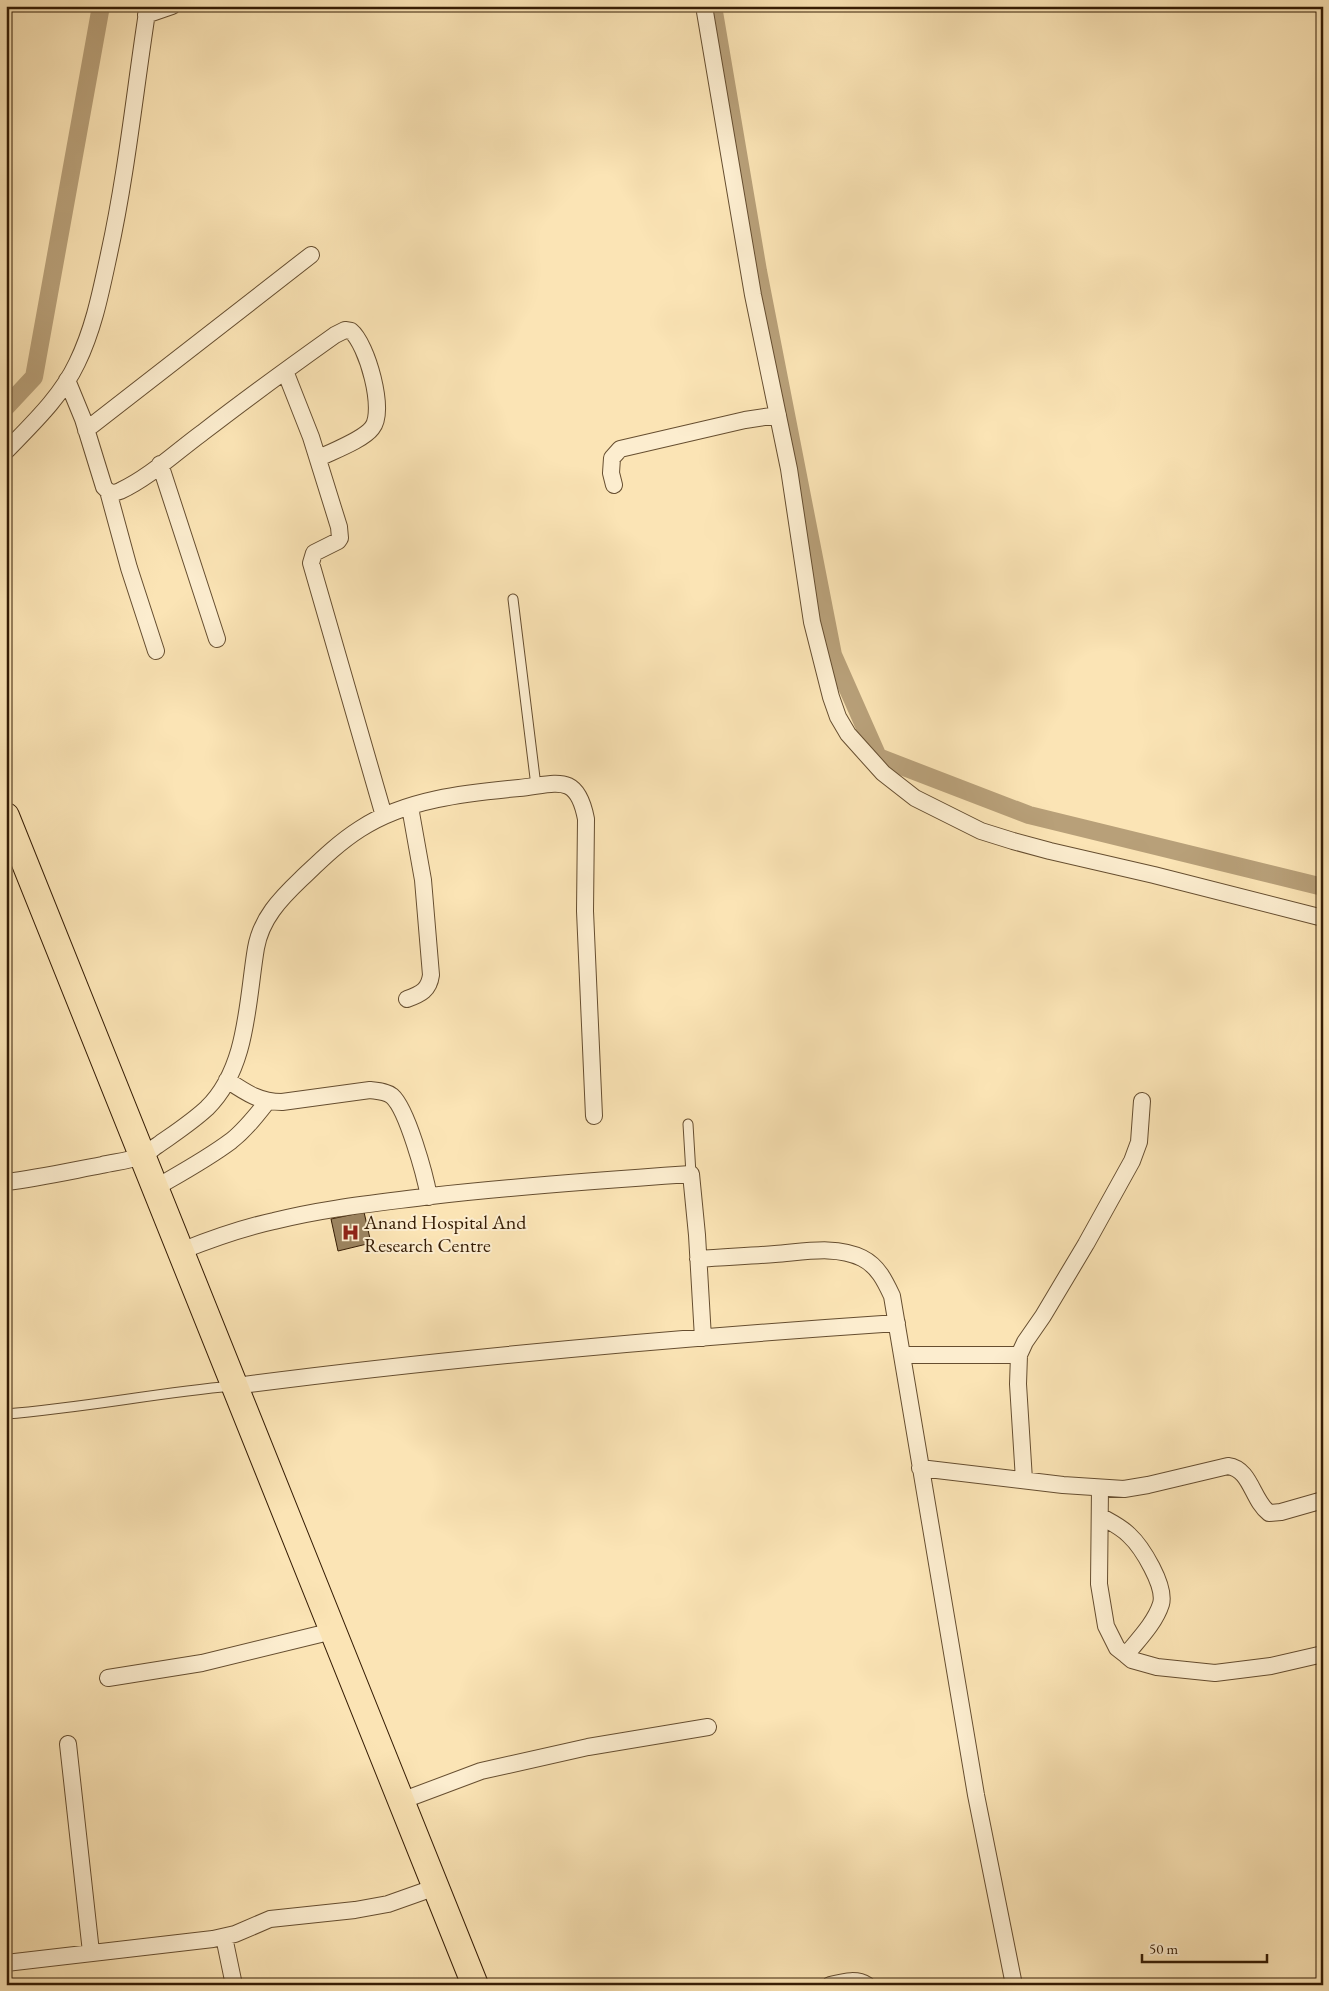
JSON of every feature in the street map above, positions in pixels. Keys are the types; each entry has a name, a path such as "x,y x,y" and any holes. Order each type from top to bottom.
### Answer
{"main road":[{"path":"6,816 475,1985"}],"street":[{"path":"6,451 44,411 77,363 94,317 109,255 121,191 147,10 172,6"},
{"path":"704,6 753,295 789,469 812,622 831,697 838,717 848,734 883,773 915,798 951,817 1012,842 1154,875 1323,918"},
{"path":"86,430 311,254"},
{"path":"108,491 113,493 120,491 160,464 335,335 345,330 351,331 360,342 374,388 378,408 377,420 372,429 362,437 319,458"},
{"path":"285,371 319,458 339,527 340,538 334,544 314,553 311,563 384,816"},
{"path":"67,380 86,430 101,479 108,491 129,568 156,651"},
{"path":"614,485 611,465 612,458 620,449 745,420 778,415"},
{"path":"160,464 217,639"},
{"path":"6,1182 56,1174 142,1156 185,1126 207,1107 220,1092 234,1065 242,1037 260,930 270,912 285,894 327,854 360,829 384,816 429,801 492,790 556,784 570,786 578,792 583,804 586,819 585,911 594,1116"},
{"path":"407,999 426,990 430,983 431,975 423,880 410,807"},
{"path":"227,1080 255,1098 267,1102 282,1102 370,1090 381,1091 391,1095 399,1104 405,1117 424,1171 429,1196"},
{"path":"1024,1480 1017,1369 1019,1355 1024,1342 1043,1316 1132,1162 1140,1142 1142,1101"},
{"path":"155,1188 203,1160 231,1140 250,1123 267,1102"},
{"path":"181,1251 227,1233 274,1220 326,1210 429,1196 691,1174 703,1338"},
{"path":"698,1259 820,1251 848,1253 862,1258 876,1268 892,1296 976,1795 1014,1985"},
{"path":"235,1386 447,1360 898,1323"},
{"path":"903,1356 1019,1355"},
{"path":"920,1468 1124,1489 1228,1466 1236,1467 1243,1473 1259,1503 1269,1513 1281,1512 1323,1500"},
{"path":"1100,1488 1099,1584 1106,1626 1117,1648 1132,1660 1157,1668 1215,1673 1270,1666 1323,1654"},
{"path":"1100,1516 1118,1526 1140,1546 1161,1590 1162,1602 1157,1612 1126,1655"},
{"path":"108,1678 202,1663 333,1631"},
{"path":"401,1801 447,1782 508,1765 588,1747 708,1726"},
{"path":"68,1744 91,1952"},
{"path":"6,1963 224,1937 270,1919 355,1910 388,1904 436,1888"},
{"path":"224,1937 234,1985"},
{"path":"830,1985 848,1981 861,1981 867,1985"}],"lane":[{"path":"513,599 536,786"},
{"path":"688,1124 691,1174"},
{"path":"6,1414 83,1406 170,1392 235,1386"}],"building":[{"path":"364,1212 371,1243 338,1251 331,1219"}],"waterway":[{"path":"6,407 34,377 101,6"},
{"path":"713,6 758,271 833,655 878,757 1029,815 1323,887"}],"place":[{"name":"Anand Hospital And Research Centre","path":"350,1233"}]}
